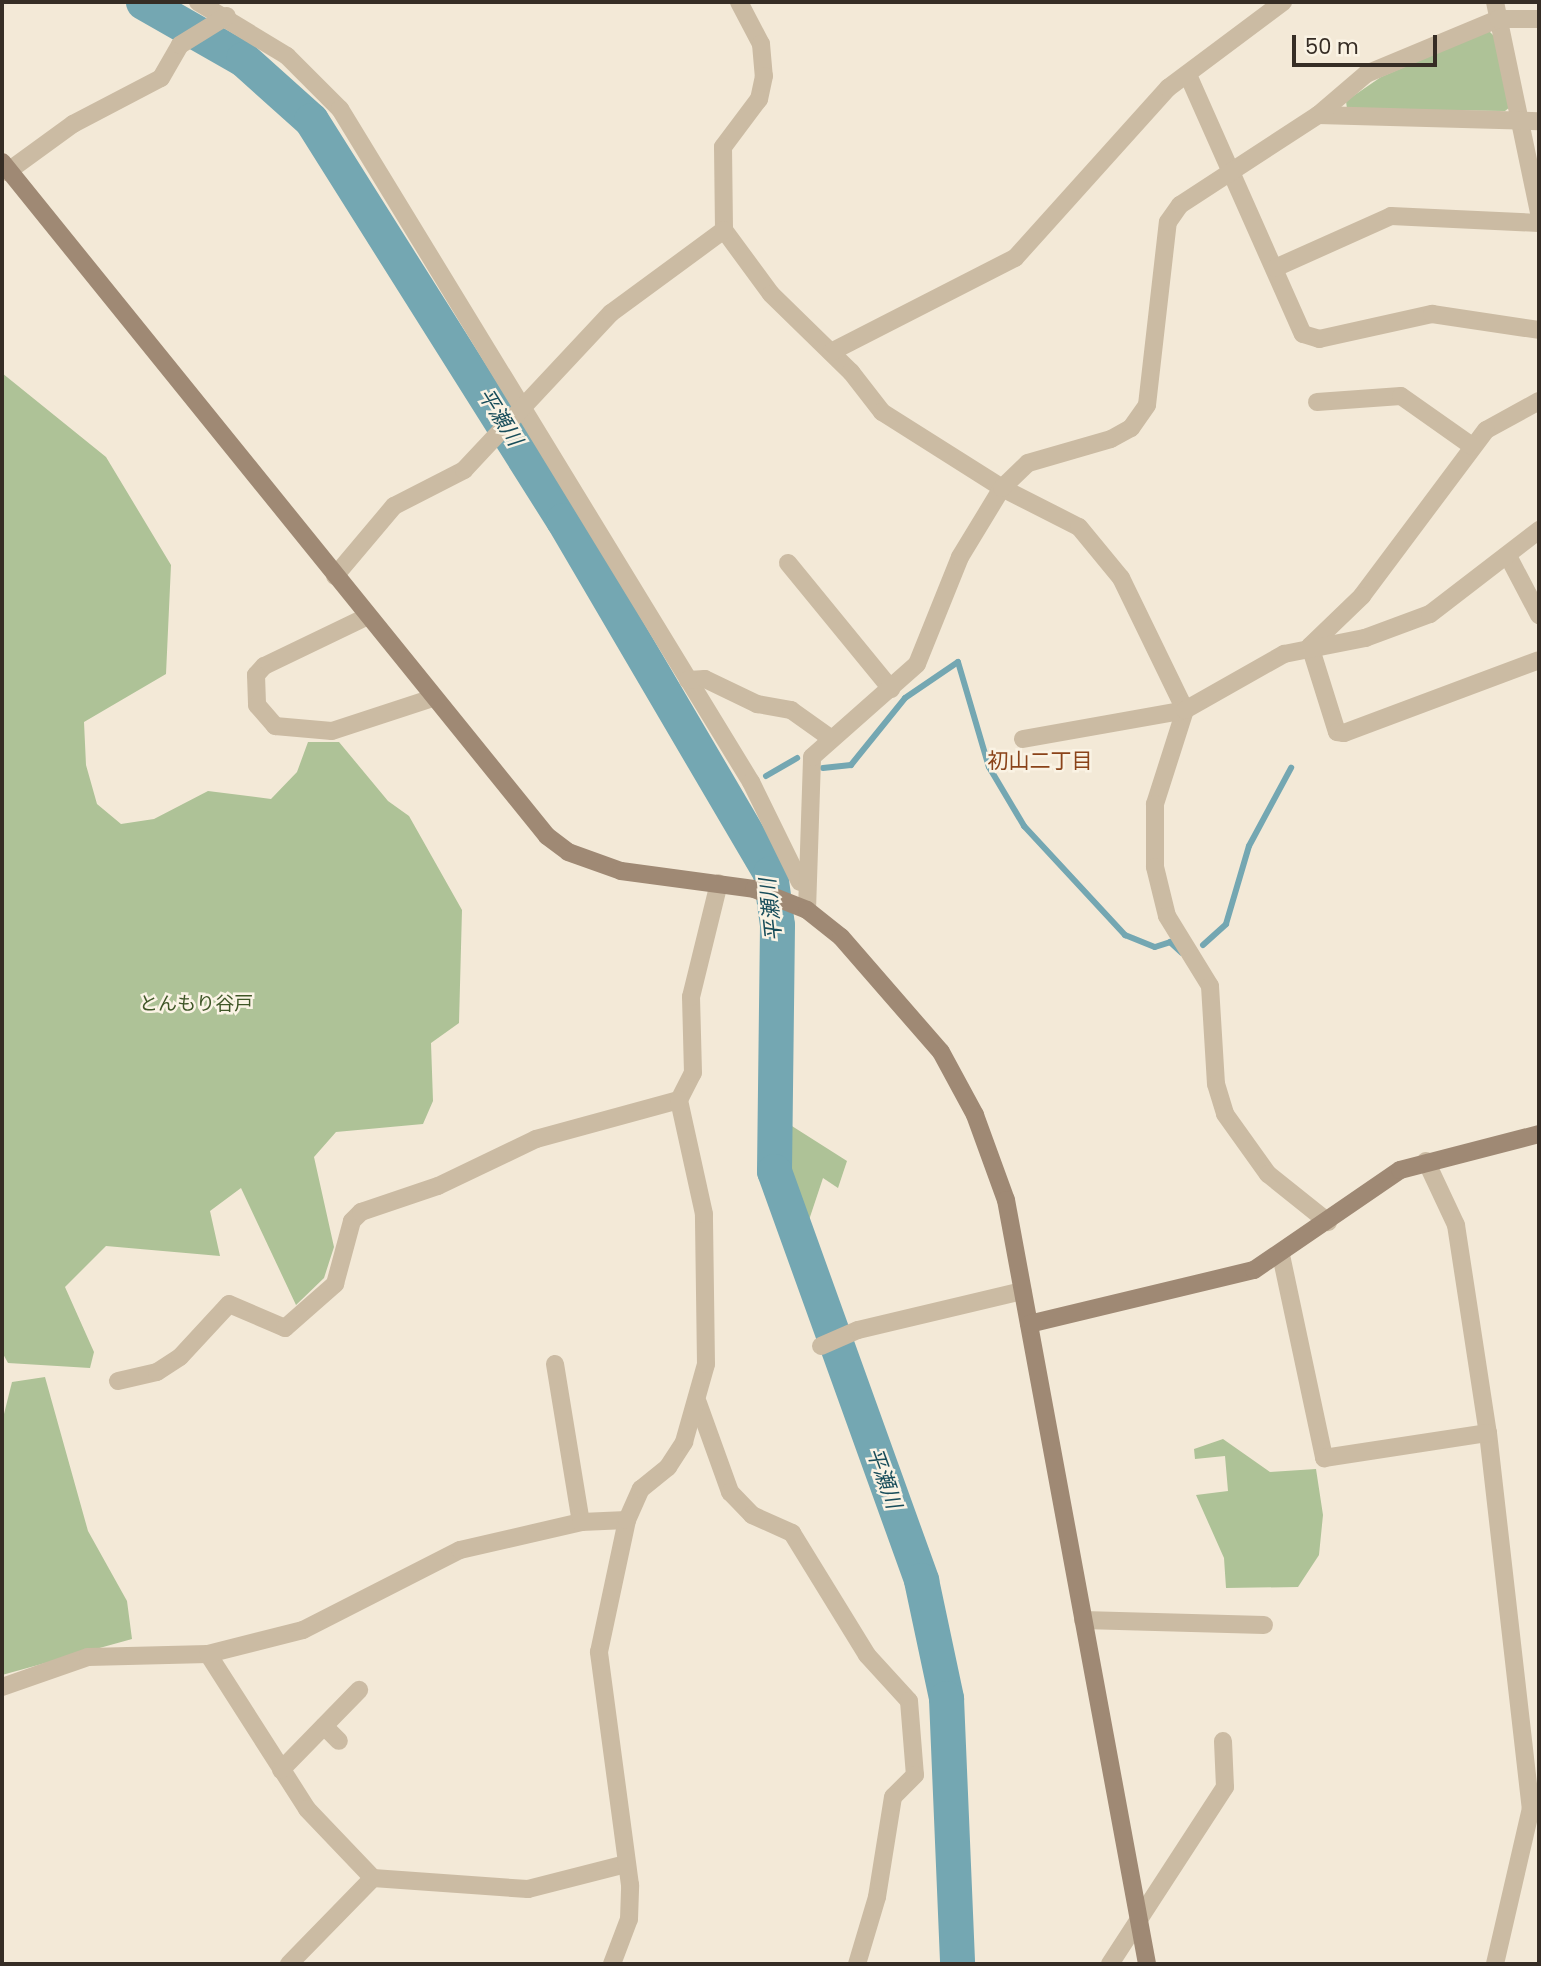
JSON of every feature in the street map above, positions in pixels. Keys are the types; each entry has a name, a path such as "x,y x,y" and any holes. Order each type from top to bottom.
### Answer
{"street":[{"path":"198,2 227,17 287,56 340,109 516,410 688,680 783,839 800,901 902,1003 961,1088 1000,1180 1147,1964"},
{"path":"739,2 761,44 764,75 759,99 723,147 724,230 771,295 831,352 882,412 1002,488 1079,527 1100,549 1121,578 1185,710 1155,804 1160,894 1210,986 1216,1084 1225,1114 1268,1174 1328,1223"},
{"path":"831,352 1015,258 1145,110 1283,2"},
{"path":"800,901 813,757 829,737 891,689 917,664 960,557 1002,488 1028,463 1100,444 1131,428 1153,383 1168,222 1180,205 1318,115 1366,74 1497,10 1539,19"},
{"path":"1497,10 1530,121 1539,213"},
{"path":"227,17 181,44 161,78 73,124 4,169 530,819 568,852 621,871 719,883 800,901"},
{"path":"1188,75 1303,334 1319,339 1432,314 1539,330"},
{"path":"1318,115 1530,121"},
{"path":"1275,268 1391,216 1539,223"},
{"path":"334,576 394,506 464,470 516,410 645,284 724,230"},
{"path":"1317,402 1401,396 1472,446"},
{"path":"1023,738 1185,710 1310,646 1362,596 1486,430 1539,401"},
{"path":"1310,646 1365,638 1430,614 1539,530"},
{"path":"1508,556 1539,615"},
{"path":"788,563 891,689"},
{"path":"366,617 264,666 256,675 257,705 275,726 332,731 433,698"},
{"path":"1310,646 1337,732 1344,733 1539,660"},
{"path":"688,680 705,679 757,704 791,710 829,737"},
{"path":"612,1964 629,1919 626,1864 599,1651 627,1520 641,1489 668,1468 684,1442 698,1403 708,1324 704,1214 679,1100 693,1073 691,997 719,883"},
{"path":"118,1381 157,1371 180,1357 229,1304 285,1328 335,1284 352,1221 360,1213 439,1186 536,1139 679,1100"},
{"path":"1029,1324 1254,1270 1282,1255 1400,1170 1426,1161 1539,1134"},
{"path":"1426,1161 1456,1225 1488,1433 1531,1808 1495,1964"},
{"path":"1282,1255 1324,1458 1488,1433"},
{"path":"824,1344 851,1334 1022,1291"},
{"path":"555,1364 581,1522"},
{"path":"698,1403 730,1492 752,1515 792,1533 867,1656 909,1701 915,1774 893,1797 877,1897 857,1964"},
{"path":"2,1687 88,1657 208,1654 303,1630 460,1550 581,1522 627,1520"},
{"path":"1083,1620 1264,1625"},
{"path":"208,1654 306,1809 373,1878 528,1889 626,1864"},
{"path":"281,1770 359,1690"},
{"path":"324,1726 339,1741"},
{"path":"1110,1964 1138,1918 1206,1825 1225,1787 1223,1741"},
{"path":"289,1964 373,1878"}],"green space":[{"path":"1489,31 1495,37 1510,107 1505,111 1347,109 1346,101 1381,77"},
{"name":"とんもり谷戸","path":"2,373 106,457 171,565 166,674 84,722 86,765 97,804 121,824 154,819 208,791 271,799 297,772 308,742 339,742 388,801 409,816 462,910 459,1023 431,1043 433,1101 423,1124 336,1132 314,1157 334,1247 324,1278 296,1305 241,1188 210,1211 220,1256 106,1246 65,1287 94,1352 90,1368 8,1363 2,1352"},
{"path":"784,1121 847,1161 838,1188 823,1178 809,1220 783,1148"},
{"path":"45,1377 88,1531 127,1601 132,1639 2,1675 2,1422 12,1382"},
{"path":"1223,1439 1270,1472 1316,1469 1323,1515 1319,1555 1298,1587 1226,1588 1224,1558 1196,1495 1228,1491 1225,1456 1195,1459 1194,1449"}],"waterway":[{"name":"平瀬川","path":"143,2 243,59 311,120 563,520 770,873 777,925 774,1171 921,1580 946,1698 957,1964"},
{"path":"823,768 851,765 905,698 958,662 989,767 1024,826 1125,935 1155,947 1170,942 1182,953"},
{"path":"766,776 797,758"},
{"path":"1203,945 1226,924 1249,846 1291,768"},
{"path":"730,804 741,796"}],"district":[{"name":"初山二丁目","path":"1040,761"}]}
